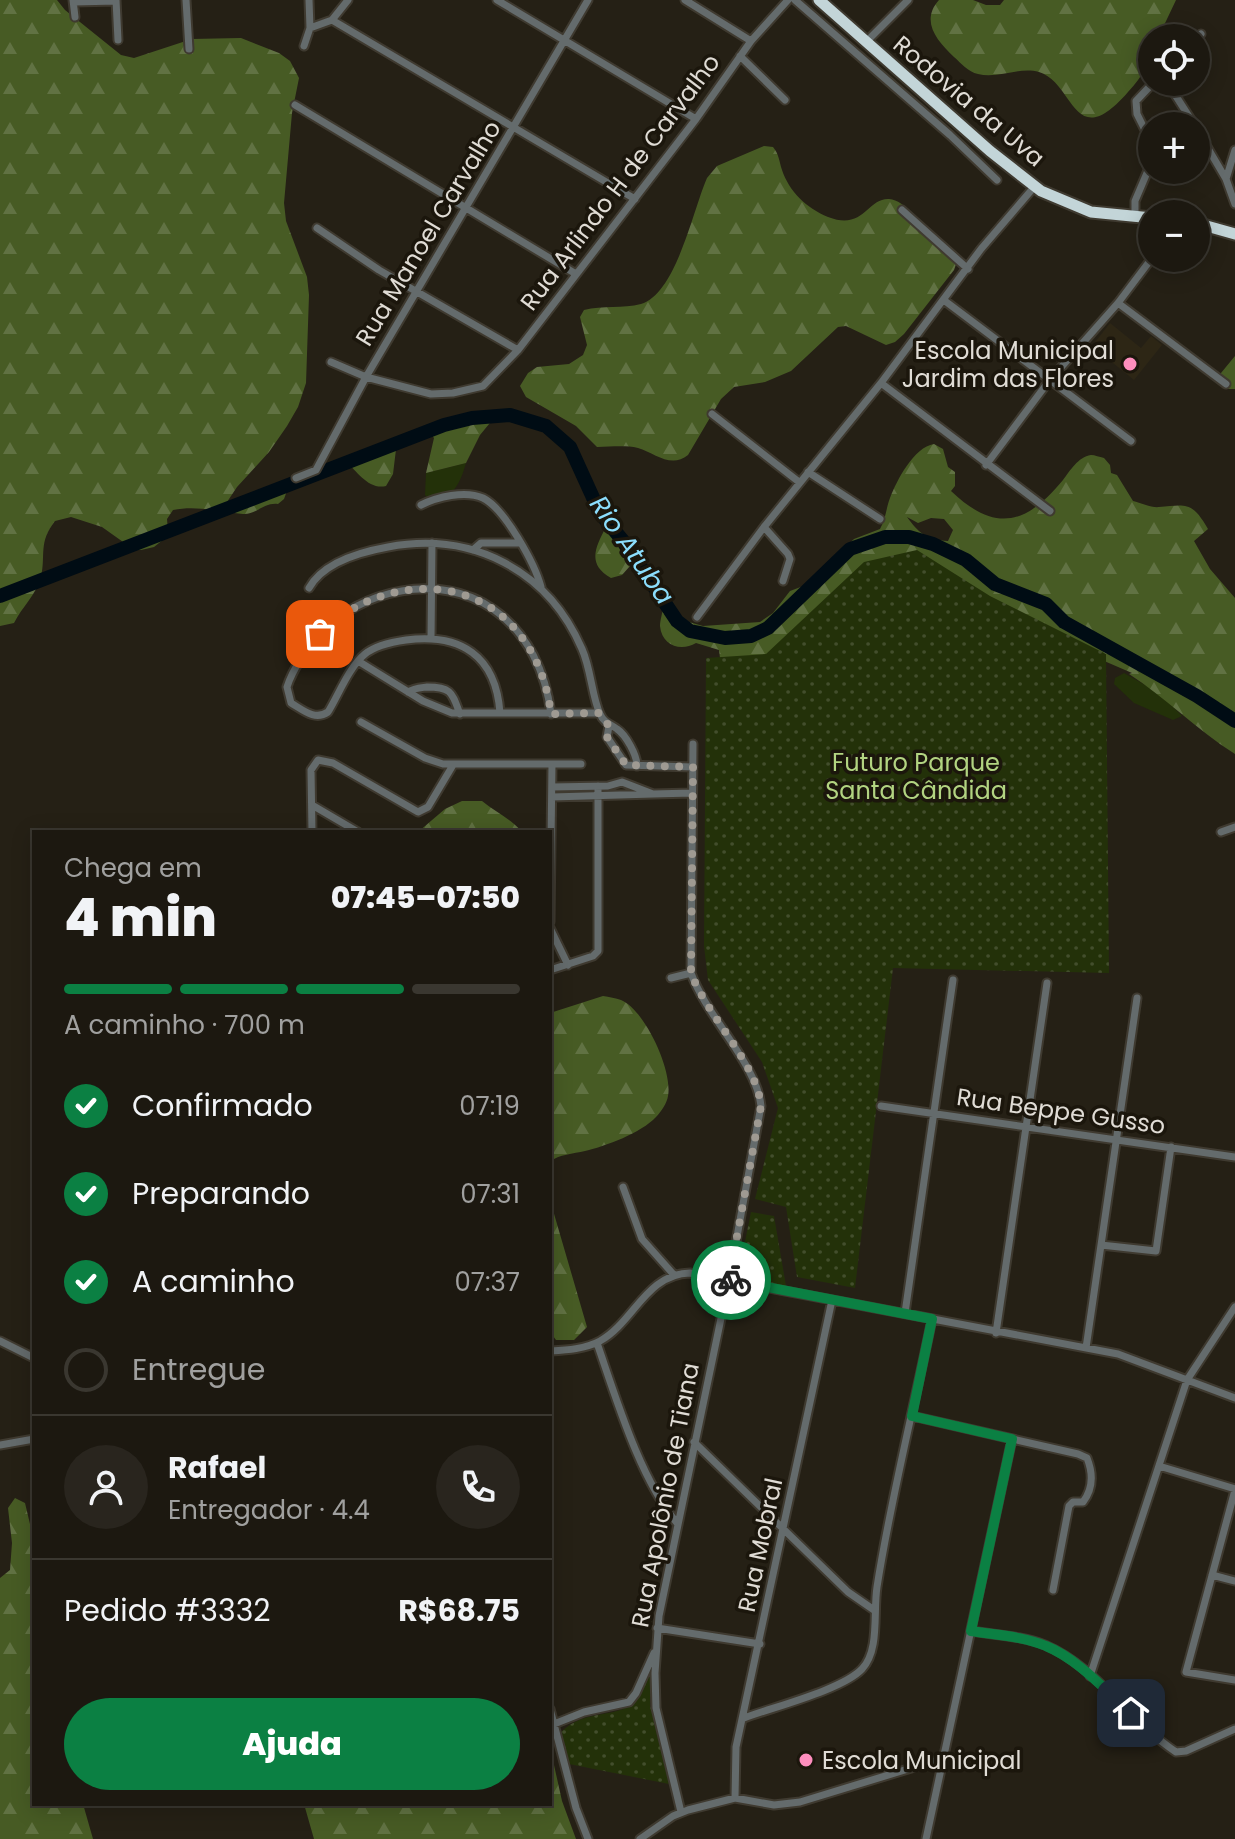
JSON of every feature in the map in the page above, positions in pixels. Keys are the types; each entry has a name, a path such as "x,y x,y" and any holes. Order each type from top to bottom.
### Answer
{"highway":[{"name":"Rodovia da Uva","path":"826,2 866,42 990,151 1035,186 1069,205 1091,212 1138,216"},
{"path":"1210,227 1235,234"}],"street":[{"path":"75,17 74,1 116,0 118,40"},
{"path":"186,0 189,49"},
{"path":"304,46 310,28 309,0"},
{"path":"310,28 332,20 348,0"},
{"path":"497,0 696,119"},
{"name":"Rua Manoel Carvalho","path":"296,478 316,470 366,377 588,0"},
{"path":"685,0 751,41"},
{"name":"Rua Arlindo H de Carvalho","path":"366,377 431,394 483,386 518,350 696,119 751,41 788,0"},
{"path":"795,0 997,180"},
{"path":"866,42 908,0"},
{"path":"332,20 635,199"},
{"path":"740,56 785,100"},
{"path":"1138,116 1136,101 1141,96"},
{"path":"295,105 576,274"},
{"path":"1226,179 1235,150"},
{"path":"1210,152 1233,190 1235,204"},
{"path":"1135,216 1135,201 1142,184"},
{"path":"697,617 799,482 945,301 981,249 1035,186"},
{"path":"902,210 968,269"},
{"path":"317,228 379,270 518,350"},
{"path":"986,465 1049,381 1141,272"},
{"path":"945,301 1131,441"},
{"path":"1118,303 1226,384"},
{"path":"331,362 366,377"},
{"path":"881,383 1050,511"},
{"path":"712,414 799,482"},
{"path":"808,472 880,519"},
{"path":"421,505 436,497 479,497 495,507 534,566 542,589"},
{"path":"764,527 790,559 783,581"},
{"path":"431,639 432,543"},
{"path":"309,588 321,573 359,555 399,545 432,543 473,550 516,568 542,589 562,613 589,667 599,713 609,726 618,729 637,757 637,766"},
{"path":"473,550 481,543 520,543"},
{"path":"500,713 494,680 481,660 456,643 431,639 382,645 363,655 326,714 312,715 291,703 287,692 293,674 314,641 336,619 380,596 430,590 455,593 479,601 509,622 537,661 548,692 551,714"},
{"path":"358,661 438,710 460,714 599,713"},
{"path":"408,692 417,688 444,688 453,695 460,714"},
{"path":"361,722 425,758 453,765 581,764"},
{"path":"609,726 607,737 626,765 693,767"},
{"path":"671,978 691,973 693,744"},
{"path":"312,830 311,770 318,760 333,763 418,812 428,807 453,765"},
{"path":"551,830 552,764"},
{"path":"552,787 628,782 653,794"},
{"path":"626,796 628,782"},
{"path":"552,969 593,956 598,951 598,786"},
{"path":"552,797 692,793"},
{"path":"312,805 355,830"},
{"path":"1221,832 1235,827"},
{"path":"552,929 568,965"},
{"name":"Rua Apolônio de Tiana","path":"681,1812 656,1708 657,1628 760,1115 760,1097 753,1079 703,999 691,973"},
{"path":"905,1313 953,980"},
{"path":"996,1333 1047,983"},
{"path":"1086,1348 1137,998"},
{"name":"Rua Beppe Gusso","path":"881,1106 1235,1157"},
{"path":"1101,1245 1156,1251 1171,1147"},
{"path":"623,1187 642,1239 674,1275"},
{"path":"552,1351 597,1343 615,1329 647,1293 674,1275 690,1273 1134,1359 1235,1398"},
{"name":"Rua Mobral","path":"735,1798 736,1747 832,1300"},
{"path":"1090,1676 1187,1380 1235,1307"},
{"path":"744,1718 841,1683 856,1674 871,1655 874,1610 932,1319"},
{"path":"0,1341 32,1357"},
{"path":"597,1343 641,1458 663,1505 677,1523"},
{"path":"912,1416 1084,1455 1092,1477 1086,1499 1069,1506 1053,1590"},
{"path":"0,1445 32,1439"},
{"path":"927,1837 1012,1439"},
{"path":"694,1442 848,1592 874,1610"},
{"path":"1159,1466 1235,1489 1186,1672 1235,1680"},
{"path":"1212,1575 1235,1581"},
{"path":"657,1628 760,1644"},
{"path":"971,1631 1045,1645 1090,1676 1171,1750 1180,1753 1235,1729"},
{"path":"554,1724 584,1712 629,1702 655,1651"},
{"path":"552,1716 576,1808 588,1839"},
{"path":"640,1839 681,1812 735,1798 762,1804 788,1804 944,1758"}],"shaded area":[{"name":"Escola Municipal Jardim das Flores","path":"1110,323 1141,348 1151,336 1162,345 1134,380 1092,346"}],"green space":[{"path":"0,0 57,0 121,55 134,58 192,39 241,38 279,53 290,61 299,78 292,113 284,203 286,221 307,277 309,295 306,383 298,407 269,452 225,505 228,511 234,510 289,485 284,499 248,514 200,509 173,510 167,519 168,532 164,539 154,547 141,550 133,549 102,527 71,517 55,521 44,542 41,577 36,590 14,623 0,626"},
{"path":"939,0 973,0 986,5 1000,5 1004,0 1176,0 1165,24 1138,24 1138,80 1110,110 1096,117 1085,116 1076,110 1051,79 1039,72 1024,70 986,75 968,69 937,37 931,23 933,8"},
{"path":"764,146 775,150 785,178 794,192 820,213 850,220 875,203 895,200 930,234 953,249 957,259 954,270 904,334 886,345 846,326 838,327 791,371 765,382 734,387 721,399 688,455 675,461 633,447 597,447 576,426 526,397 520,386 528,373 537,367 569,364 583,355 587,345 580,317 584,310 641,304 653,297 674,268 707,178 717,166"},
{"path":"1235,356 1235,389 1227,389 1220,384 1221,373"},
{"path":"494,418 480,435 466,463 426,473 434,438 427,429 455,420"},
{"path":"397,441 393,474 386,486 369,483 346,461"},
{"path":"934,444 943,449 948,467 955,472 955,486 951,491 982,514 997,518 1024,514 1037,506 1078,461 1091,455 1104,458 1110,465 1111,473 1117,475 1133,501 1156,507 1188,507 1197,513 1208,529 1194,541 1210,569 1235,598 1235,754 1129,674 1132,673 1088,654 720,658 719,650 696,643 679,647 664,638 660,626 663,605 689,622 703,626 760,622 773,613 790,591 806,585 854,539 880,529 902,474 913,458","holes":["907,517 918,523 931,518 944,519 953,530 948,541 934,539 923,534"]},
{"path":"466,463 451,493 433,502 425,495 426,473"},
{"path":"606,527 630,566 622,575 611,578 603,573 595,555"},
{"name":"Futuro Parque Santa Cândida","path":"917,550 990,596 1106,654 1109,973 893,968 855,1288 797,1277 786,1207 755,1199 778,1108 762,1062 708,980 704,946 706,658 766,654 864,562"},
{"path":"1124,673 1161,694 1182,716 1173,720 1134,703 1114,684 1115,678"},
{"path":"462,801 482,801 520,830 420,830 445,809"},
{"path":"603,996 621,1000 648,1028 662,1057 668,1085 664,1107 650,1123 603,1146 552,1160 552,1012"},
{"path":"552,1207 587,1327 574,1340 556,1340 552,1335"},
{"path":"751,1212 774,1216 786,1286 738,1276"},
{"path":"15,1498 25,1503 32,1533 32,1806 84,1806 93,1839 0,1839 0,1578 10,1570 12,1543 8,1508"},
{"path":"651,1666 650,1705 669,1784 569,1764 561,1732 591,1716 628,1707 640,1693"},
{"path":"552,1756 562,1801 576,1839 314,1839 305,1806 552,1806"}],"waterway":[{"name":"Rio Atuba","path":"0,596 444,425 472,418 510,415 546,426 570,447 600,513 624,542 677,621 690,631 725,638 751,636 768,628 850,549 885,537 909,537 933,544 966,560 995,584 1046,604 1064,622 1197,696 1235,721"}],"way so far":[{"path":"320,634 357,606 393,593 417,589 443,591 479,601 500,614 524,640 545,681 551,714 599,713 609,726 607,737 626,765 693,767 691,973 703,999 753,1079 761,1106 731,1280"}],"place":[{"name":"Escola Municipal Jardim das Flores","path":"1130,364"},
{"name":"Escola Municipal","path":"806,1760"}],"route":[{"path":"731,1280 932,1319 912,1416 1012,1439 971,1631 1045,1645 1090,1676 1131,1713"}]}
